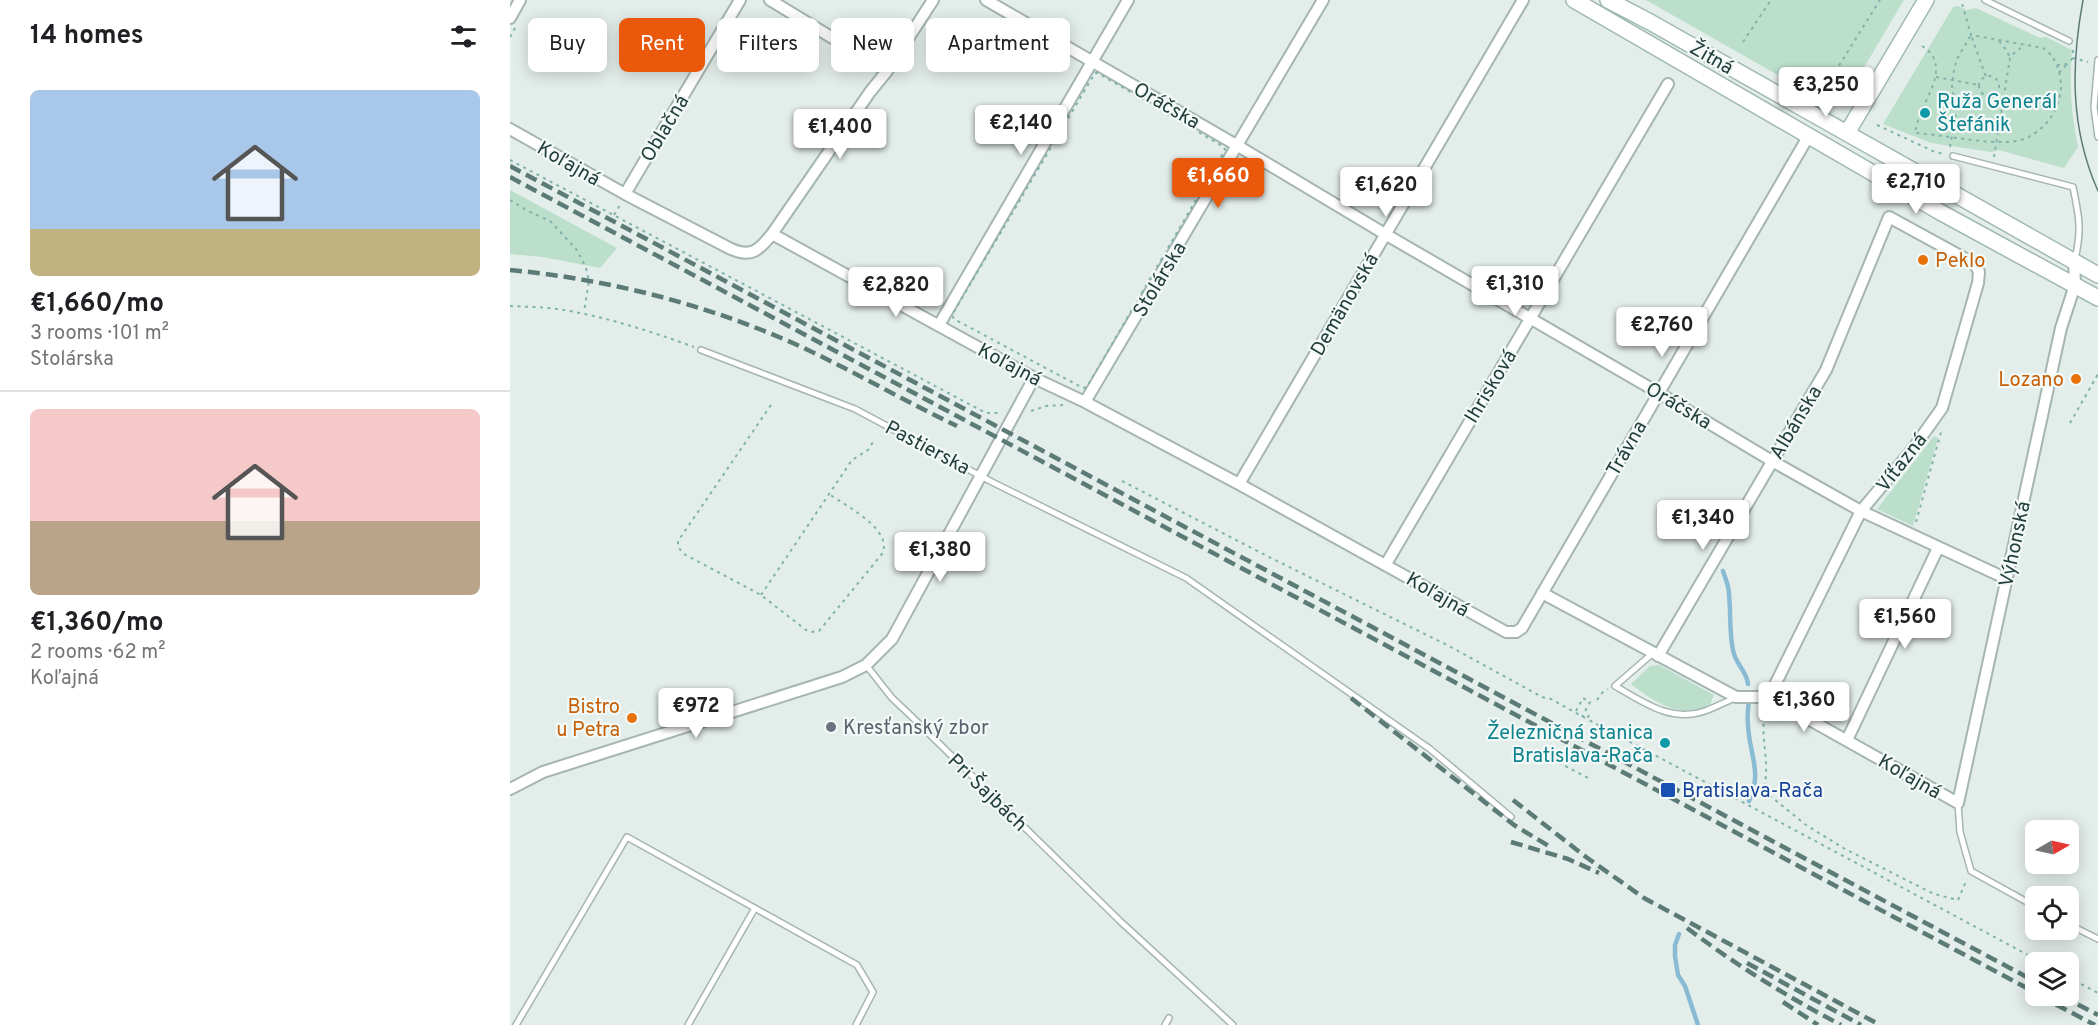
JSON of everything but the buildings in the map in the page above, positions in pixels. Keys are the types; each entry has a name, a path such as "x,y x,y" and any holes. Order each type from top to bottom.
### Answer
{"main road":[{"name":"Žitná","path":"1574,0 1808,137 2098,298"},
{"name":"Žitná","path":"1608,0 2098,275"},
{"path":"1847,133 1926,0"},
{"path":"1808,137 1847,133"},
{"path":"1847,133 1859,164"}],"street":[{"path":"510,18 520,0"},
{"name":"Oblačná","path":"625,194 740,0"},
{"path":"770,0 831,37"},
{"path":"914,29 933,0"},
{"name":"Oráčska","path":"986,0 1658,392 1772,461 1861,511 2007,579"},
{"path":"939,325 1128,0"},
{"name":"Stolárska","path":"1085,402 1323,0"},
{"name":"Demänovská","path":"1239,484 1523,0"},
{"path":"772,234 886,72"},
{"name":"Ihrisková","path":"1386,564 1668,84"},
{"name":"Koľajná","path":"510,129 625,194 738,252 756,251 772,234 1034,378 1085,402 1239,484 1506,632 1514,632"},
{"name":"Trávna","path":"1514,632 1522,628 1808,137"},
{"name":"Albánska","path":"1656,654 1826,370 1889,217 1929,239"},
{"name":"Víťazná","path":"1769,697 1861,511 1912,450 1942,408 1979,273 1975,264 1929,239"},
{"path":"2074,261 2075,285"},
{"name":"Výhonská","path":"1958,803 2061,328 2075,285"},
{"path":"981,476 1034,378"},
{"name":"Pastierska","path":"866,664 892,639 981,476"},
{"path":"1847,740 1938,548"},
{"name":"Koľajná","path":"1542,593 1736,697 1769,697 1958,803"},
{"path":"510,789 543,772 842,677 866,664"}],"lane":[{"path":"1985,0 2069,41"},
{"path":"2098,60 2094,108 2098,137"},
{"path":"1953,156 2073,187 2080,220 2079,242 2074,261"},
{"name":"Pastierska","path":"701,350 855,409 981,476"},
{"path":"981,476 1186,578 1430,749 1511,817"},
{"path":"1656,654 1615,686 1655,709 1682,715 1704,711 1736,697"},
{"name":"Pri Šajbách","path":"866,664 892,698 1120,921 1233,1025"},
{"path":"1958,803 1960,832 1971,871 2025,901"},
{"path":"516,1025 627,837 857,965 873,992 856,1025"},
{"path":"688,1025 755,908"},
{"path":"2079,930 2098,939"},
{"path":"1165,1025 1169,1018"}],"path":[{"path":"1743,42 1771,0"},
{"path":"1823,91 1880,0"},
{"path":"1961,0 1986,77"},
{"path":"1915,133 2008,142 2031,136 2049,121 2061,88 2057,65 2050,52 2043,48 1971,35"},
{"path":"1877,125 1935,152 1948,155 1956,112 1952,80 1957,59 1971,35"},
{"path":"1998,40 2010,58"},
{"path":"2059,72 2073,58 2073,48 2069,41"},
{"path":"1992,165 2010,58 2026,45"},
{"path":"1913,142 1919,116 1936,77 1933,56 1928,49 1922,46"},
{"path":"2073,58 2091,63"},
{"path":"2057,65 2067,64"},
{"path":"1095,73 1214,141 1225,150 1087,387 1083,388 954,319 952,315 1095,73"},
{"path":"1936,77 1979,85"},
{"path":"1979,85 1986,77"},
{"path":"1979,85 1980,91 1988,96 1996,93 1998,88 1995,79 1986,77"},
{"path":"1998,88 2004,89"},
{"path":"510,160 986,413 1002,412 1013,416"},
{"path":"510,200 550,221 577,250 586,268 589,281 584,314"},
{"path":"510,306 567,310 654,332 701,350"},
{"path":"2070,423 2098,374"},
{"path":"2087,393 2091,395"},
{"path":"771,405 678,541 678,547 684,554 761,595 806,630 819,631 885,548 884,540 877,529 829,494"},
{"path":"1029,412 1046,406 1065,405"},
{"path":"761,595 852,460 868,450 873,442"},
{"path":"1122,481 1449,646 1542,697 1551,699 1582,717 1588,717 2025,953"},
{"path":"1597,700 1602,693 1615,686"},
{"path":"1769,697 1763,718 1768,777 1763,790 1806,825 1845,849 1934,894 1958,900 1971,871"},
{"path":"1576,711 1583,698 1590,702 1582,717"},
{"path":"1552,759 1588,778"},
{"path":"2079,983 2098,993"}],"green space":[{"path":"1646,0 1904,0 1850,91 1820,99"},
{"path":"1958,6 1967,10 1976,8 2040,38 2046,37 2072,50 2071,98 2078,147 2064,168 1999,150 1991,152 1931,143 1883,124 1953,7"},
{"path":"510,190 617,248 600,268 543,257 510,254"},
{"path":"1934,436 1938,438 1913,526 1877,509"},
{"path":"1659,665 1714,695 1710,705 1689,711 1678,710 1658,703 1631,684 1650,666"}],"waterway":[{"path":"1723,571 1729,591 1733,650 1746,675 1748,684"},
{"path":"1749,700 1749,735 1755,772 1753,791 1749,801"},
{"path":"1679,934 1675,945 1678,975 1685,986 1698,1025"}],"tram line":[{"path":"2083,0 2076,48 2076,96 2082,144 2098,191"}],"railway":[{"path":"510,166 2025,976"},
{"path":"510,177 2025,987"},
{"path":"510,270 619,287 691,305 726,317 795,344 957,426"},
{"path":"1351,698 1514,825 1552,848"},
{"path":"1513,800 1586,857 1644,898 1880,1025"},
{"path":"1511,842 1568,859 1599,873"},
{"path":"1687,928 1762,979 1841,1025"},
{"path":"1747,963 1861,1025"},
{"path":"1783,1002 1818,1025"},
{"path":"2079,1005 2098,1015"},
{"path":"2059,1006 2095,1025"}],"place":[{"name":"Ruža Generál Štefánik","path":"1925,113"},
{"name":"Peklo","path":"1923,260"},
{"name":"Lozano","path":"2076,379"},
{"name":"Bistro u Petra","path":"632,718"},
{"name":"Kresťanský zbor","path":"831,727"},
{"name":"Železničná stanica Bratislava-Rača","path":"1665,743"},
{"name":"Bratislava-Rača","path":"1668,790"}]}
